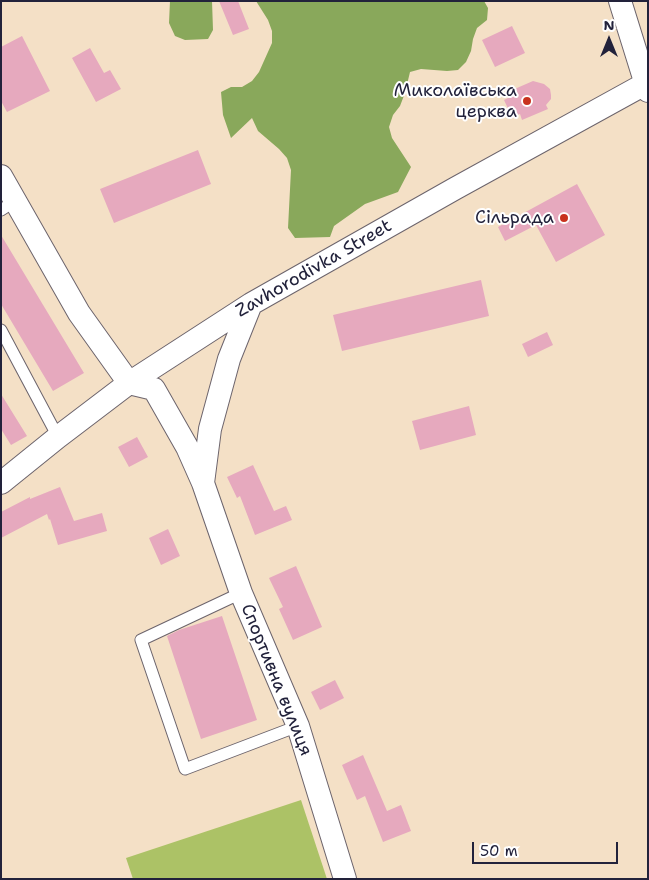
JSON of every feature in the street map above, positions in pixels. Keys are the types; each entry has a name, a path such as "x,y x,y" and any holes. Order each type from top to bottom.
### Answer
{"street":[{"path":"620,1 646,87"},
{"name":"Zavhorodivka Street","path":"1,483 129,383 251,304 456,188 646,87"},
{"path":"1,176 8,206 79,313 129,383"},
{"path":"203,482 210,428 229,359 251,304"},
{"name":"Спортивна вулиця","path":"129,383 154,389 187,447 203,482 241,593 298,726 346,879"}],"lane":[{"path":"1,330 58,437"},
{"path":"241,593 141,640 185,769 298,726"}],"green space":[{"path":"170,1 212,1 213,30 208,39 185,40 175,36 169,23"},
{"path":"256,1 484,1 488,8 487,20 477,28 471,51 466,62 458,70 421,69 410,72 405,93 389,127 392,138 411,167 398,192 365,204 334,226 330,237 295,238 288,228 291,170 287,158 258,131 252,118 231,138 223,115 221,92 231,87 242,87 252,81 259,72 272,43 272,31 268,20"},
{"path":"301,800 327,879 133,879 126,858"}],"building":[{"path":"219,1 238,1 249,29 233,35"},
{"path":"512,26 525,53 495,67 482,40"},
{"path":"22,36 50,91 7,112 1,101 1,47"},
{"path":"90,48 104,73 110,70 121,89 96,102 72,58"},
{"name":"Миколаївська церква","path":"533,81 544,84 550,89 551,99 546,105 548,109 522,120 520,114 512,117 504,100 512,96 510,91"},
{"path":"198,150 211,184 114,223 100,189"},
{"name":"Сільрада","path":"577,184 605,235 556,262 536,225 505,241 498,227"},
{"path":"1,235 84,373 53,391 1,304"},
{"path":"481,280 489,316 342,351 333,315"},
{"path":"547,332 553,345 528,357 522,344"},
{"path":"1,394 27,436 11,445 1,429"},
{"path":"469,406 476,435 420,450 412,421"},
{"path":"137,437 148,457 129,467 118,447"},
{"path":"253,465 274,511 286,506 292,520 255,535 240,496 237,498 227,477"},
{"path":"60,487 74,521 102,513 107,531 58,545 47,514 1,538 1,512 30,497 30,499"},
{"path":"168,529 180,556 161,565 149,538"},
{"path":"296,566 322,627 293,640 279,609 283,607 269,578"},
{"path":"222,616 257,720 201,739 167,636 179,630"},
{"path":"335,680 344,698 320,710 311,692"},
{"path":"363,755 387,811 401,805 411,831 383,842 365,796 357,800 342,765"}],"place":[{"name":"Миколаївська церква","path":"527,101"},
{"name":"Сільрада","path":"564,218"}]}
